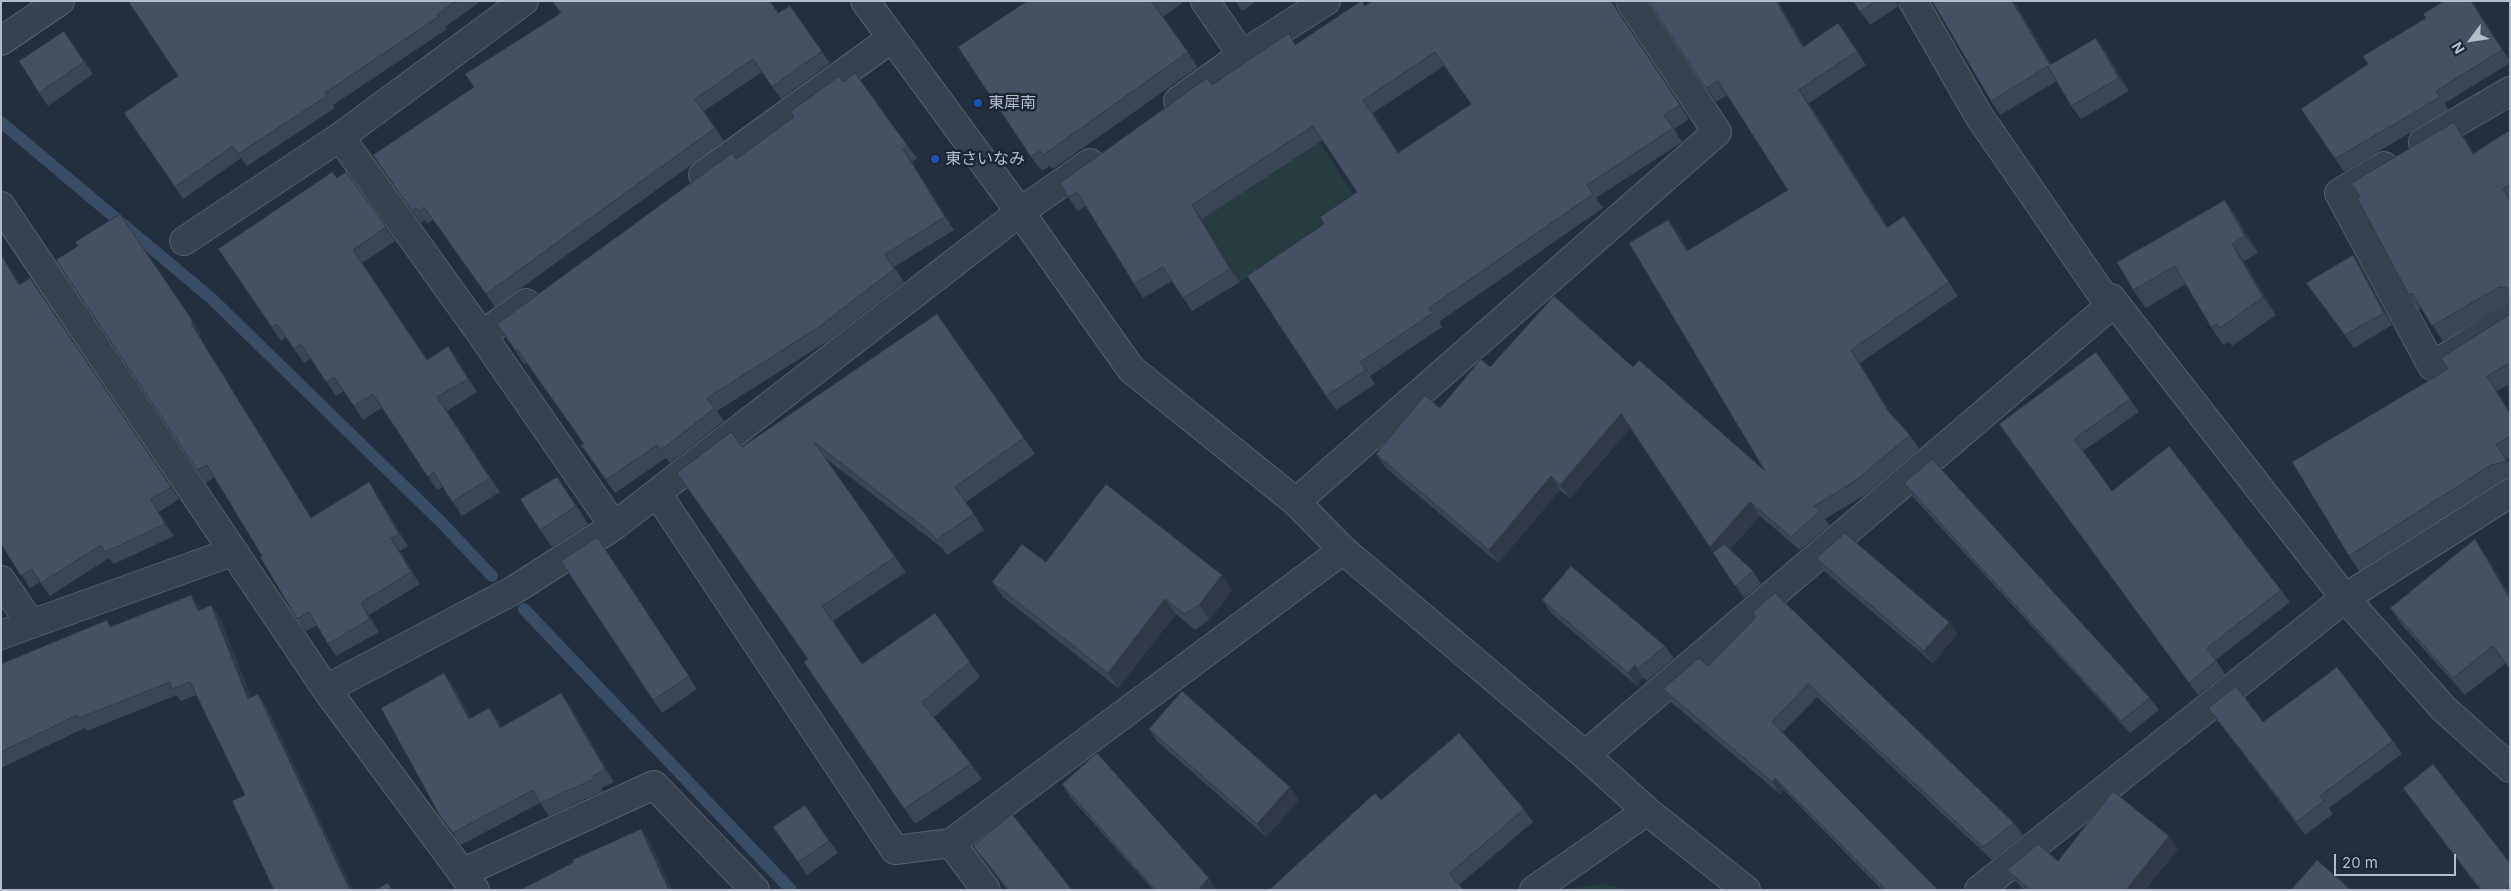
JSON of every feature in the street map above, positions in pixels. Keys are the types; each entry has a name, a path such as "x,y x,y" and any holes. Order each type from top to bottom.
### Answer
{"street":[{"path":"1,41 60,1"},
{"path":"184,241 340,138 524,1"},
{"path":"865,1 1020,212 1131,369 1296,502 1342,550 1585,755 1647,811 1746,890"},
{"path":"1205,1 1242,55"},
{"path":"1155,117 1242,55 1326,1"},
{"path":"1296,502 1717,132 1630,1"},
{"path":"1913,1 1979,116 2110,306"},
{"path":"683,190 892,38"},
{"path":"2510,91 2339,193 2432,366 2510,317"},
{"path":"340,138 482,335 614,526"},
{"path":"326,689 514,590 614,526 1020,212 1107,151"},
{"path":"1,206 232,552 326,689 469,881 654,785 755,890"},
{"path":"482,335 547,288"},
{"path":"1585,755 2110,306 2111,298 2345,598 2444,709 2510,768"},
{"path":"657,493 895,850 952,843 1342,550"},
{"path":"1979,890 2345,598 2510,493"},
{"path":"1,635 232,552"},
{"path":"1,580 31,624"},
{"path":"1534,890 1647,811"},
{"path":"952,843 986,890"}],"green space":[{"path":"1290,96 1357,200 1240,282 1206,225 1190,234"},
{"path":"1602,884 1630,890 1572,890 1575,888"}],"building":[{"path":"128,1 456,1 437,15 438,17 325,93 327,96 238,154 233,146 175,187 124,113 178,76"},
{"path":"552,1 770,1 778,13 790,6 822,51 772,87 753,59 695,99 715,128 486,294 424,207 419,211 416,208 412,211 373,155 474,87 465,74 561,13"},
{"path":"1027,1 1154,1 1152,2 1188,52 1043,155 1040,151 1031,157 958,47"},
{"path":"1361,1 1365,6 1372,1 1611,1 1680,105 1664,115 1673,128 1587,185 1593,194 1429,308 1433,313 1360,362 1366,370 1326,396 1247,276 1324,224 1320,217 1357,192 1313,126 1192,205 1230,269 1183,298 1163,267 1134,284 1077,192 1068,197 1060,183 1207,78 1212,85 1289,33 1295,45","holes":["1435,52 1471,104 1398,153 1363,100"]},
{"path":"1648,1 1776,1 1803,47 1838,23 1857,51 1799,90 1887,228 1904,216 1949,282 1851,350 1888,411 1910,435 1855,481 1814,506 1820,511 1791,537 1750,502 1710,547 1621,414 1560,485 1551,476 1489,550 1376,454 1425,395 1440,408 1481,359 1490,367 1554,296 1633,367 1639,360 1765,471 1629,243 1668,220 1687,251 1788,190 1718,81 1706,88"},
{"path":"1853,1 1876,1 1860,12"},
{"path":"1932,1 2012,1 2050,65 2096,38 2119,78 2071,106 2048,66 1991,101"},
{"path":"2444,1 2471,1 2502,50 2436,91 2440,97 2335,159 2301,109 2368,64 2363,56 2426,18 2423,14"},
{"path":"64,31 84,62 39,93 19,61"},
{"path":"855,73 907,145 903,149 945,217 885,254 894,269 819,327 707,398 715,408 661,450 657,445 606,480 581,445 584,444 517,349 515,350 497,324 732,153 736,159 794,117 790,112 839,76 843,82"},
{"path":"2454,122 2473,154 2510,130 2510,184 2503,189 2510,201 2510,291 2507,288 2499,287 2432,326 2412,293 2409,295 2357,198 2360,196 2351,183"},
{"path":"332,172 337,178 346,172 386,227 353,250 427,360 448,346 468,379 437,397 490,478 452,502 434,472 428,477 373,394 354,406 334,377 326,382 301,344 294,349 277,324 272,327 218,249"},
{"path":"2225,200 2245,236 2232,244 2263,297 2220,328 2217,324 2211,327 2175,266 2133,290 2117,262"},
{"path":"120,214 192,320 192,325 311,518 369,482 399,534 391,538 411,572 361,603 370,619 328,644 309,612 297,619 260,557 262,556 207,465 197,470 56,260 78,246 75,242"},
{"path":"1,255 19,285 30,278 171,487 151,499 165,524 105,552 101,545 41,583 32,569 21,576 1,544"},
{"path":"2353,255 2384,313 2345,335 2306,283"},
{"path":"937,314 1024,438 955,487 974,514 936,540 931,533 814,442 895,557 822,606 862,664 935,613 970,662 922,702 971,764 904,809 804,662 808,659 677,473 731,432 742,447"},
{"path":"2510,314 2510,363 2487,376 2510,414 2510,436 2496,444 2507,461 2491,465 2349,556 2292,462 2448,369 2441,358"},
{"path":"2096,352 2130,399 2074,439 2112,491 2169,446 2281,590 2207,648 2216,661 2189,683 1999,424"},
{"path":"1932,459 2150,698 2121,721 1904,483"},
{"path":"557,477 576,506 540,530 520,499"},
{"path":"1106,484 1222,575 1199,605 1185,614 1165,599 1108,673 992,582 1022,544 1046,562"},
{"path":"1845,533 1949,622 1924,651 1816,558"},
{"path":"597,537 689,676 653,700 561,561"},
{"path":"2475,539 2510,599 2510,669 2493,646 2453,678 2390,608"},
{"path":"1724,544 1753,571 1735,586 1713,553"},
{"path":"1571,566 1665,646 1638,669 1635,665 1628,673 1542,600"},
{"path":"1775,593 2014,823 1983,847 1808,684 1772,722 1938,890 1886,890 1775,778 1772,782 1663,689 1699,658 1708,666 1756,617 1753,612"},
{"path":"191,595 198,611 211,605 248,699 258,694 350,890 274,890 232,801 245,795 190,682 172,689 170,682 79,718 77,715 1,752 1,664 107,620 110,627"},
{"path":"2337,667 2393,741 2320,796 2324,801 2297,822 2208,708 2236,686 2263,722"},
{"path":"444,673 469,719 489,708 500,728 561,693 605,769 593,776 594,779 540,803 533,790 453,833 440,816 381,708"},
{"path":"1182,691 1290,787 1257,824 1149,729"},
{"path":"1459,733 1524,809 1449,874 1464,890 1269,890 1375,793 1381,800"},
{"path":"1097,753 1209,878 1198,890 1155,890 1062,784"},
{"path":"2433,764 2510,863 2510,886 2505,890 2481,890 2403,788"},
{"path":"2113,791 2169,836 2126,890 2030,890 2007,870 2038,844 2058,861"},
{"path":"805,805 829,841 798,862 773,827"},
{"path":"1012,814 1072,890 1009,890 973,846"},
{"path":"641,829 669,890 520,890 574,862 572,860"},
{"path":"2317,860 2351,890 2291,890"},
{"path":"388,883 392,890 375,890"}],"waterway":[{"path":"1,122 212,299 442,523 492,576"},
{"path":"524,609 791,890"}],"place":[{"name":"東犀南","path":"978,103"},
{"name":"東さいなみ","path":"935,159"}]}
